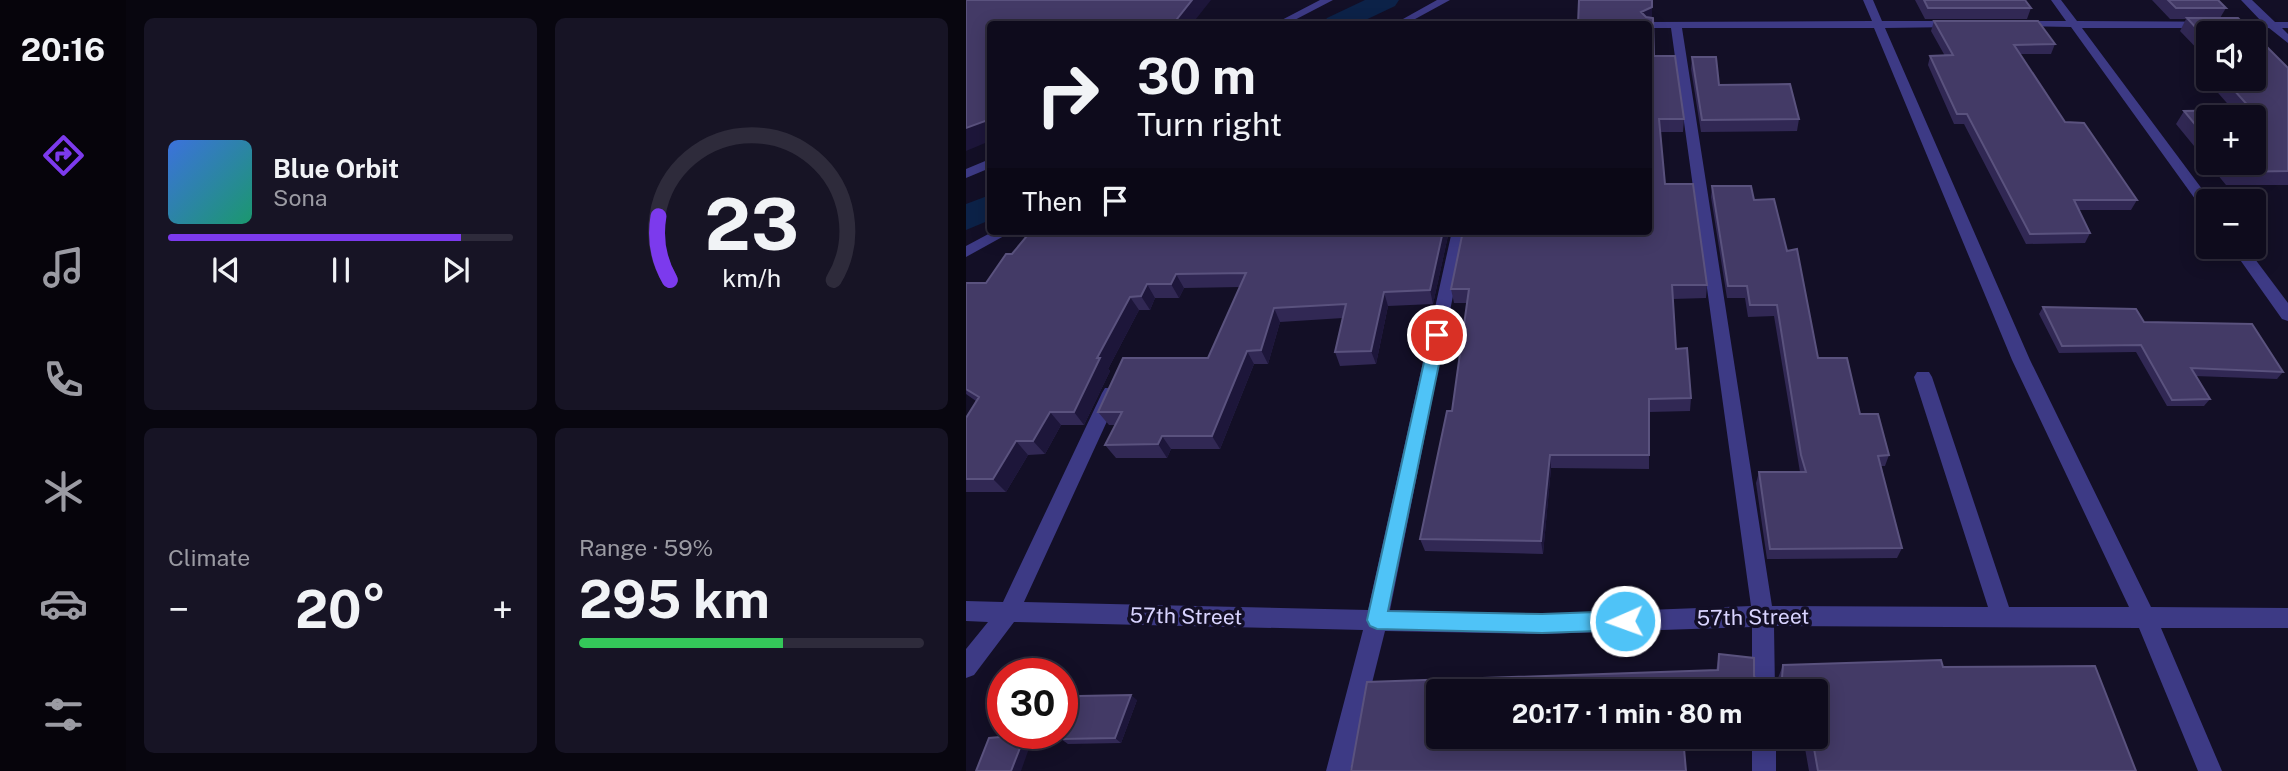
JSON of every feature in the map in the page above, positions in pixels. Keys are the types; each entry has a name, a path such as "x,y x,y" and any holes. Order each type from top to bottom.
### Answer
{"street":[{"path":"1285,21 1328,0"},
{"path":"1405,21 1445,0"},
{"path":"1868,0 2021,360 2146,619 2210,771"},
{"path":"2056,0 2196,191"},
{"path":"2246,0 2288,40"},
{"path":"1652,25 1975,24"},
{"path":"2003,24 2288,25"},
{"path":"1676,25 1763,616 1764,679"},
{"path":"966,174 987,164"},
{"path":"966,252 998,235"},
{"path":"1338,771 1377,620 1458,235"},
{"path":"2247,259 2288,315"},
{"path":"966,667 1009,612 1121,373"},
{"path":"1923,377 2002,618"},
{"name":"57th Street","path":"966,611 1542,624 1763,616 2288,618"},
{"path":"1764,749 1764,771"}],"building":[{"path":"966,0 1192,0 1175,21 987,21 987,120 966,128"},
{"path":"1579,0 1652,0 1652,7 1641,12 1646,17 1653,18 1654,56 1675,56 1684,119 1659,119 1665,184 1693,184 1707,285 1672,285 1676,349 1687,348 1691,398 1649,399 1649,455 1550,455 1541,541 1420,539 1447,411 1452,411 1469,289 1451,289 1462,235 1652,235 1652,21 1578,21"},
{"path":"1924,0 2025,0 2031,8 1928,8"},
{"path":"2168,0 2218,0 2226,8 2176,8"},
{"path":"2187,18 2238,18 2241,21 2196,21 2196,28"},
{"path":"1934,21 2038,21 2055,44 2014,45 2065,122 2084,123 2137,200 2074,200 2090,233 2030,234 1967,114 1957,114 1930,56 1953,55"},
{"path":"2266,46 2288,68 2288,171 2266,171 2266,105 2247,105 2235,91 2266,91"},
{"path":"1692,57 1716,57 1719,85 1790,84 1799,119 1702,120"},
{"path":"2184,111 2196,111 2196,126"},
{"path":"1712,186 1751,186 1754,200 1774,199 1787,251 1797,249 1818,358 1847,358 1860,414 1878,414 1889,455 1878,456 1902,548 1770,549 1759,472 1806,472 1777,305 1750,305 1747,286 1728,286"},
{"path":"1028,235 1442,235 1430,290 1384,292 1371,351 1335,352 1346,304 1274,308 1261,350 1247,351 1212,436 1162,436 1158,444 1105,445 1122,412 1098,412 1123,358 1208,358 1246,273 1176,274 1171,284 1147,284 1141,296 1130,297 1097,358 1100,358 1074,412 1050,412 1033,441 1016,441 993,479 966,479 966,418 979,397 966,389 966,283 986,283 1006,254 1012,254"},
{"path":"2043,307 2136,309 2144,322 2252,324 2283,372 2191,368 2210,399 2172,400 2141,345 2062,346"},
{"path":"1719,654 1754,658 1756,679 1455,679 1718,670"},
{"path":"1941,660 1943,667 2095,666 2136,771 1818,771 1814,749 1828,749 1828,679 1756,679 1782,678 1783,665"},
{"path":"1426,680 1426,749 1684,749 1686,771 1351,771 1367,682"},
{"path":"1131,695 1115,738 1078,739 1079,696"},
{"path":"987,743 987,749 1020,749 1011,771 976,771"}],"waterway":[{"path":"1343,21 1386,0"},
{"path":"966,219 987,208"}],"route":[{"path":"1437,335 1377,620 1542,624 1625,621"}]}
